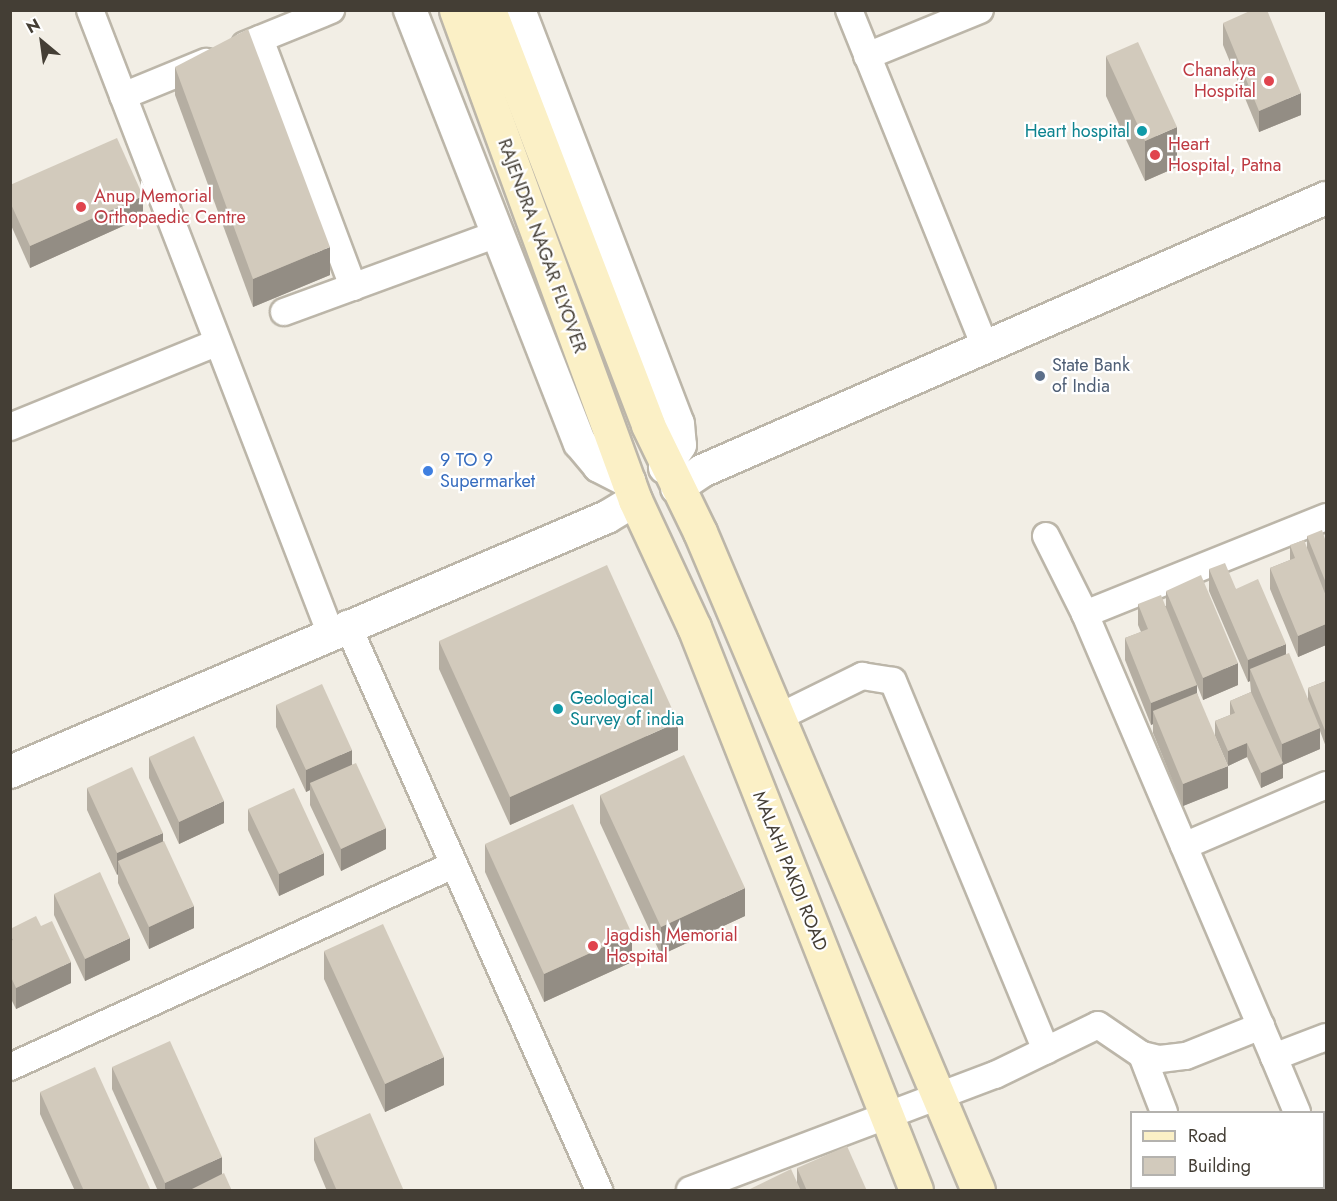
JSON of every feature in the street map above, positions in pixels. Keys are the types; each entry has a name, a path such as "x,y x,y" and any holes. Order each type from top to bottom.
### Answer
{"main road":[{"name":"RAJENDRA NAGAR FLYOVER","path":"456,10 632,490"},
{"name":"RAJENDRA NAGAR FLYOVER","path":"489,10 648,425 779,717 942,1096 978,1191"},
{"name":"MALAHI PAKDI ROAD","path":"632,490 659,555 694,627 916,1191"}],"street":[{"path":"90,10 216,343 339,628 454,865 599,1191"},
{"path":"123,96 331,10"},
{"path":"10,772 339,628 607,517 632,490 598,466 580,443 494,235 410,10"},
{"path":"519,10 678,424 680,445 671,477 702,471 1326,198"},
{"path":"849,10 985,346"},
{"path":"867,56 980,10"},
{"path":"260,39 353,287"},
{"path":"285,312 494,235"},
{"path":"10,427 216,343"},
{"path":"1085,614 1326,517"},
{"path":"1046,536 1085,614 1296,1111"},
{"path":"779,717 862,676 893,681 1046,1051"},
{"path":"1184,846 1326,785"},
{"path":"10,1067 454,865"},
{"path":"690,1191 942,1096 1100,1025 1142,1055 1163,1111"},
{"path":"1142,1055 1186,1056 1261,1026"},
{"path":"1274,1057 1326,1037"}],"building":[{"path":"1252,10 1267,10 1301,93 1259,111 1223,23"},
{"path":"248,29 330,247 253,279 175,67"},
{"path":"1138,42 1177,127 1145,141 1106,56"},
{"path":"117,138 143,196 30,246 10,202 10,185"},
{"path":"1322,530 1326,542 1326,583 1307,536"},
{"path":"1304,540 1326,596 1326,624 1298,636 1270,568 1295,558 1290,545"},
{"path":"1225,563 1236,589 1258,579 1286,644 1248,660 1209,569"},
{"name":"Geological Survey of india","path":"607,565 678,722 510,797 439,641"},
{"path":"1201,575 1238,663 1203,678 1166,591"},
{"path":"1161,595 1197,685 1151,703 1125,638 1148,629 1138,604"},
{"path":"1289,653 1320,728 1282,744 1250,669"},
{"path":"1326,681 1326,733 1308,688"},
{"path":"322,684 352,750 306,770 276,705"},
{"path":"1251,692 1283,763 1261,773 1247,743 1228,751 1215,721 1235,713 1230,701"},
{"path":"1197,693 1228,766 1183,784 1153,711"},
{"path":"194,736 224,801 179,822 149,757"},
{"path":"684,755 745,888 661,927 600,795"},
{"path":"356,763 386,828 341,849 310,783"},
{"path":"132,767 163,833 117,853 87,788"},
{"path":"294,788 324,853 279,874 248,809"},
{"path":"573,804 632,934 544,974 485,844"},
{"path":"164,841 194,906 149,927 118,861"},
{"path":"100,872 130,938 85,959 54,894"},
{"path":"36,916 41,926 52,921 71,962 16,988 10,975 10,941 13,940 10,929"},
{"path":"383,924 444,1057 385,1084 324,951"},
{"path":"170,1041 222,1157 165,1183 112,1067"},
{"path":"95,1067 150,1189 148,1191 84,1191 40,1092"},
{"path":"370,1113 404,1191 337,1191 314,1138"},
{"path":"847,1146 867,1191 807,1191 797,1168"},
{"path":"791,1169 801,1191 746,1191"},
{"path":"224,1173 232,1191 188,1191"}],"place":[{"name":"Chanakya Hospital","path":"1269,81"},
{"name":"Heart hospital","path":"1142,131"},
{"name":"Heart Hospital, Patna","path":"1155,155"},
{"name":"Anup Memorial Orthopaedic Centre","path":"81,207"},
{"name":"State Bank of India","path":"1040,376"},
{"name":"9 TO 9 Supermarket","path":"428,471"},
{"name":"Geological Survey of india","path":"558,709"},
{"name":"Jagdish Memorial Hospital","path":"593,946"}]}
